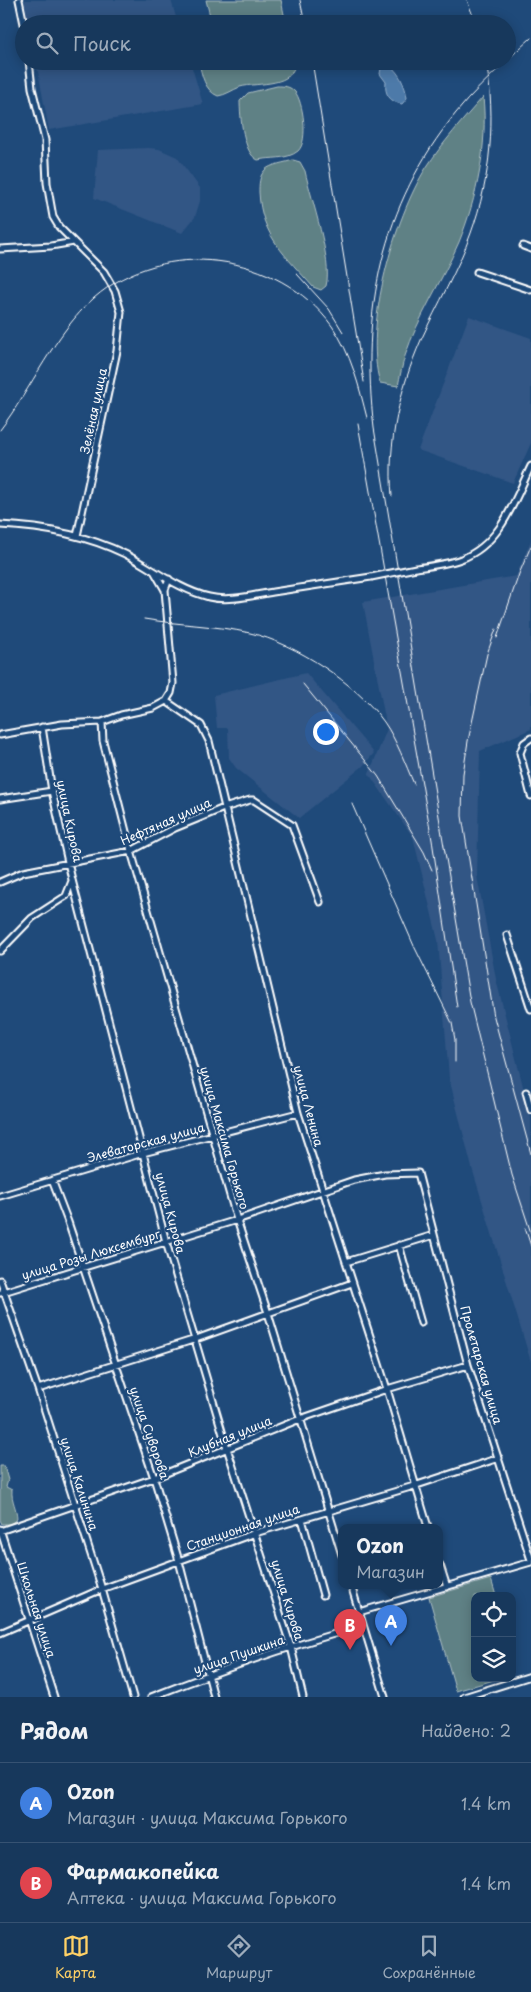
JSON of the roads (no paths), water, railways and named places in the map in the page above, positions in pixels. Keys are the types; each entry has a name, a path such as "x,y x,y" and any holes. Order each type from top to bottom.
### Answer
{"street":[{"path":"19,0 22,15"},
{"name":"Зелёная улица","path":"30,70 32,88 45,140 50,209 59,226 101,268 115,291 121,312 120,335 77,536"},
{"path":"0,249 50,246 74,242"},
{"path":"523,246 531,249"},
{"path":"477,272 531,290"},
{"path":"0,525 26,526 77,536 112,548 201,594 224,598 371,577 460,559 486,544 502,524 531,466"},
{"path":"152,569 165,590"},
{"path":"0,735 62,724 102,722 114,717 160,706 166,701 171,693 172,683 165,590 169,578"},
{"name":"улица Ленина","path":"166,701 197,721 204,728 298,1113 387,1389 414,1486 427,1524"},
{"name":"улица Максима Горького","path":"102,722 103,741 131,851 212,1136 338,1541"},
{"name":"улица Кирова","path":"42,727 52,792 68,864 166,1242 227,1448 256,1533 291,1647 303,1697"},
{"path":"531,738 524,743 520,752 531,796"},
{"path":"0,799 52,792"},
{"name":"Нефтяная улица","path":"0,882 24,872 131,851 175,828 224,808 254,800 292,825 320,902"},
{"path":"0,951 32,918 66,896 72,880"},
{"path":"507,935 531,1009"},
{"path":"526,1092 531,1110"},
{"name":"Элеваторская улица","path":"0,1196 143,1153 298,1113"},
{"name":"улица Розы Люксембург","path":"2,1293 237,1220 354,1180 385,1174 418,1173"},
{"name":"Пролетарская улица","path":"418,1173 468,1366 531,1561"},
{"name":"улица Суворова","path":"52,1180 68,1222 154,1478 179,1561 214,1697"},
{"path":"346,1262 434,1234"},
{"path":"399,1245 421,1323"},
{"name":"улица Калинина","path":"0,1280 2,1293 38,1389 102,1589 133,1697"},
{"path":"38,1389 115,1363 196,1339 352,1283"},
{"name":"Клубная улица","path":"0,1530 154,1478 300,1419 387,1389 468,1366"},
{"name":"Станционная улица","path":"0,1633 102,1589 256,1533 414,1486 499,1458"},
{"path":"302,1519 323,1595"},
{"name":"Школьная улица","path":"0,1530 54,1697"},
{"path":"443,1588 531,1561"},
{"path":"443,1574 447,1587"},
{"path":"352,1589 384,1697"},
{"path":"359,1612 440,1589"},
{"name":"улица Пушкина","path":"151,1697 208,1675 291,1647 363,1626"},
{"path":"464,1697 476,1696 531,1676"}],"railway":[{"path":"300,0 303,15"},
{"path":"467,0 473,15"},
{"path":"516,52 531,38"},
{"path":"313,70 364,382"},
{"path":"392,496 391,456 401,396 421,340 466,247 483,191 490,148 491,126 487,70"},
{"path":"497,70 462,106 430,148 410,185 393,223 382,262 374,302 370,343 370,385 374,428 470,1002 512,1175 531,1233"},
{"path":"0,430 67,328 94,298 122,279 153,266 186,261 219,261 251,269 282,282 309,301 339,336 357,382 367,418"},
{"path":"297,274 329,309 343,332"},
{"path":"358,424 432,840 457,1007"},
{"path":"497,638 519,574 531,546"},
{"path":"144,619 224,628 250,633 286,646 324,667 358,693 384,722 393,737 414,784"},
{"path":"496,629 487,654 468,741 463,774 462,816 494,1017 531,1154"},
{"path":"303,684 378,776 424,852 432,870"},
{"path":"352,804 414,946 452,1023 455,1040 455,1062"},
{"path":"525,1228 531,1246"}],"place":[{"name":"Ozon","path":"391,1646"},
{"name":"Фармакопейка","path":"350,1650"}]}
